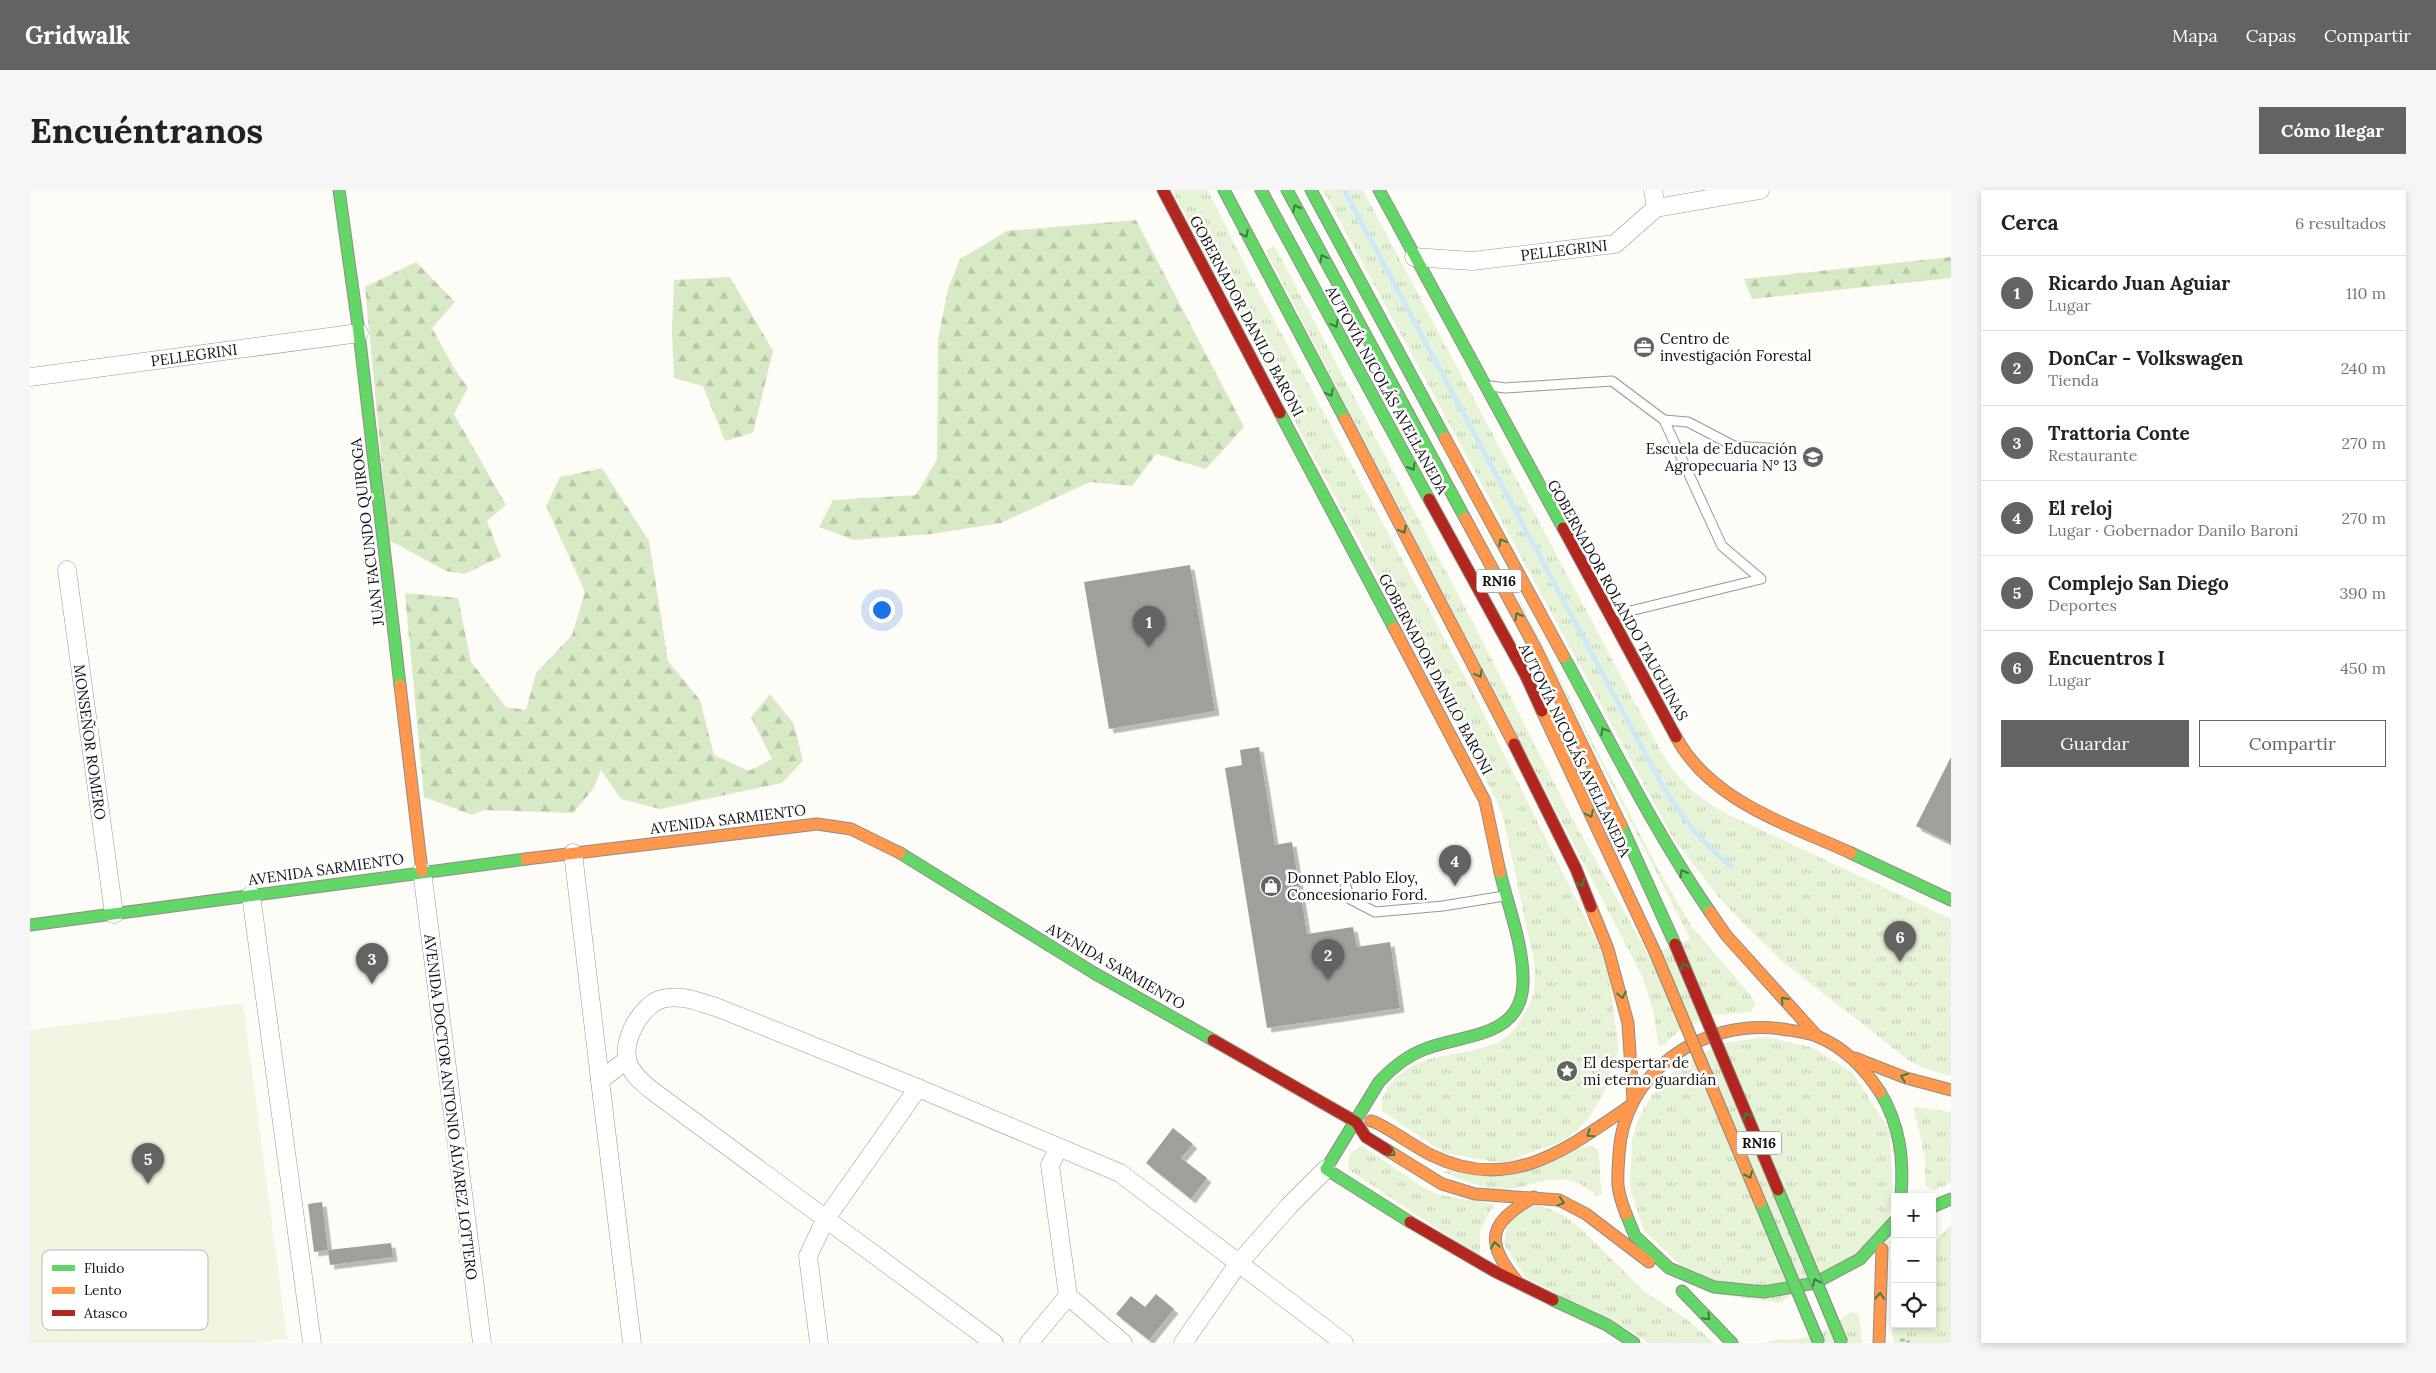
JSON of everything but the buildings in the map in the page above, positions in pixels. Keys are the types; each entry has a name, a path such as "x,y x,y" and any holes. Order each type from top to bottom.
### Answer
{"main road":[{"name":"JUAN FACUNDO QUIROGA","path":"339,190 359,333 422,871"},
{"name":"GOBERNADOR DANILO BARONI","path":"1163,190 1485,801 1505,896 1524,967 1522,993 1512,1017 1492,1032 1430,1046 1407,1055 1389,1069 1379,1082 1326,1169"},
{"path":"1224,190 1494,702 1576,869 1608,949 1620,987 1628,1023 1632,1103"},
{"name":"AUTOVÍA NICOLÁS AVELLANEDA","path":"1261,190 1525,674 1655,952 1820,1343"},
{"name":"AUTOVÍA NICOLÁS AVELLANEDA","path":"1287,190 1536,648 1628,838 1675,944 1842,1343"},
{"path":"1311,190 1643,803 1688,880 1726,935 1817,1036 1846,1054 1906,1078 1951,1090"},
{"name":"GOBERNADOR ROLANDO TAUGUINAS","path":"1379,190 1414,258 1683,750 1707,778 1721,790 1754,808 1951,900"},
{"name":"AVENIDA SARMIENTO","path":"30,925 422,871 817,824 851,830 897,851 1094,973 1356,1122 1366,1138 1442,1184 1475,1194 1559,1200 1573,1206 1649,1262"},
{"path":"1732,1343 1682,1291 1649,1262 1634,1239 1623,1214 1617,1187 1616,1159 1620,1132 1632,1103 1650,1076 1671,1056 1695,1041 1722,1030 1751,1026 1780,1027 1817,1036"},
{"path":"1846,1054 1876,1085 1893,1114 1902,1146 1904,1179 1902,1193"},
{"name":"AVENIDA SARMIENTO","path":"1356,1122 1374,1121 1432,1158 1471,1171 1490,1172 1515,1170 1558,1154 1632,1103"},
{"path":"1326,1169 1447,1246 1521,1285 1606,1323 1634,1343"},
{"path":"1521,1285 1502,1265 1496,1252 1494,1237 1498,1223 1508,1212 1534,1197"},
{"path":"1936,1205 1951,1198"},
{"path":"1862,1270 1888,1242"},
{"path":"1879,1343 1888,1242"},
{"path":"1682,1291 1714,1307"},
{"path":"1793,1310 1819,1302 1834,1293"}],"street":[{"path":"1653,190 1656,208 1760,190"},
{"name":"PELLEGRINI","path":"1414,258 1472,261 1615,244 1656,208"},
{"name":"PELLEGRINI","path":"30,377 359,333"},
{"name":"MONSEÑOR ROMERO","path":"67,570 114,914"},
{"path":"574,853 632,1343"},
{"name":"AVENIDA DOCTOR ANTONIO ÁLVAREZ LOTTERO","path":"422,871 482,1343"},
{"path":"250,895 312,1343"},
{"path":"994,1343 650,1090 634,1074 627,1060 634,1023 645,1009 662,999 686,998 918,1088 1120,1173 1344,1343"},
{"path":"600,1080 627,1060"},
{"path":"819,1343 808,1256 825,1220 918,1088"},
{"path":"1059,1148 1050,1166 1068,1296 1123,1343"},
{"path":"1183,1343 1238,1264 1289,1206 1326,1169"},
{"path":"1029,1343 1068,1296"}],"lane":[{"path":"1483,384 1505,388 1612,381 1664,420 1722,546 1761,579 1622,613 1604,607"},
{"path":"1664,420 1688,422 1734,446 1786,449"},
{"path":"1344,880 1350,899 1375,912 1443,906 1505,896"}],"green space":[{"path":"1172,190 1208,190 1248,271 1474,694 1607,962 1619,1050 1602,1097 1577,1131 1561,1142 1501,1163 1444,1153 1382,1111 1381,1104 1384,1095 1399,1075 1412,1066 1426,1060 1486,1047 1507,1037 1526,1012 1532,999 1535,978 1534,961 1503,817 1496,799"},
{"path":"1323,190 1363,190 1658,746 1679,777 1694,792 1725,813 1951,919 1951,1076 1924,1068 1910,1061 1784,963 1721,900 1673,838"},
{"path":"1136,220 1244,427 1206,469 1156,454 1132,486 1090,482 1001,523 931,534 854,540 819,527 833,500 916,495 937,459 938,339 948,289 960,259 1007,231"},
{"path":"1274,245 1470,617 1570,814 1649,956 1690,939 1447,459 1658,869 1692,927 1753,998 1755,1006 1751,1012 1714,1015 1679,1031 1662,1046 1658,1044 1654,1015 1643,978 1266,251"},
{"path":"1951,257 1951,278 1752,299 1744,279"},
{"path":"416,262 455,302 432,328 455,370 468,388 454,414 506,505 487,521 501,557 464,574 446,571 389,540 365,287"},
{"path":"730,277 773,351 753,433 725,441 703,386 674,378 672,330 674,280"},
{"path":"602,468 649,541 668,661 700,700 714,755 749,771 772,759 751,717 770,694 794,724 803,761 782,783 660,809 621,799 601,770 593,789 573,813 484,810 472,815 424,797 405,593 458,598 471,662 506,707 526,710 536,673 572,635 585,592 546,506 560,477"},
{"path":"243,1003 287,1339 251,1343 30,1343 30,1030"},
{"path":"1768,1037 1814,1048 1853,1073 1890,1131 1893,1193 1891,1193 1891,1206 1886,1222 1875,1243 1779,1303 1711,1293 1644,1231 1630,1187 1632,1140 1639,1118 1650,1098 1664,1080 1681,1064 1723,1043"},
{"path":"1917,1107 1951,1112 1951,1183 1935,1190 1925,1186 1925,1158 1914,1109"},
{"path":"1362,1146 1424,1188 1440,1195 1494,1204 1480,1230 1480,1257 1349,1170 1348,1163 1351,1152"},
{"path":"1591,1146 1598,1150 1599,1155 1602,1194 1597,1196 1584,1186 1559,1179 1497,1190 1442,1172"},
{"path":"1537,1204 1563,1215 1578,1226 1645,1292 1689,1321 1714,1343 1648,1343 1636,1334 1526,1278 1504,1244 1508,1219"},
{"path":"1951,1224 1951,1343 1894,1343 1893,1328 1936,1328 1936,1241"},
{"path":"1850,1312 1856,1313 1859,1316 1862,1343 1766,1343 1774,1340 1798,1339 1819,1333"}],"waterway":[{"path":"1344,190 1661,783 1692,828 1709,847 1731,866"}],"traffic: fast":[{"path":"339,190 359,333 400,685"},
{"path":"1224,190 1345,419"},
{"path":"1261,190 1429,499"},
{"path":"1287,190 1465,518"},
{"path":"1311,190 1445,438"},
{"path":"1379,190 1563,528"},
{"path":"1280,413 1394,628"},
{"path":"1564,657 1652,819 1710,912"},
{"path":"1621,825 1675,944"},
{"path":"900,853 1094,973 1213,1040"},
{"path":"1851,853 1951,900"},
{"path":"30,925 526,859"},
{"path":"1410,1222 1326,1169 1379,1082 1394,1067 1425,1049 1491,1030 1504,1022 1515,1011 1521,996 1522,963 1500,872"},
{"path":"1880,1092 1892,1117 1899,1143 1902,1169 1901,1193"},
{"path":"1778,1190 1842,1343"},
{"path":"1936,1205 1951,1199"},
{"path":"1760,1202 1819,1343"},
{"path":"1626,1214 1635,1236 1669,1268 1714,1287 1764,1292 1815,1283 1860,1259 1891,1225"},
{"path":"1682,1291 1732,1343"},
{"path":"1553,1300 1607,1325 1634,1343"}],"traffic: slow":[{"path":"1345,419 1514,744"},
{"path":"1445,438 1564,657"},
{"path":"1465,518 1536,649 1621,825"},
{"path":"1394,628 1485,801 1500,872"},
{"path":"400,685 422,871"},
{"path":"1542,711 1655,952"},
{"path":"1676,737 1691,759 1709,778 1730,795 1777,821 1851,853"},
{"path":"526,859 817,824 851,829 900,853"},
{"path":"1591,907 1608,949 1628,1023 1633,1100"},
{"path":"1710,912 1726,935 1817,1036"},
{"path":"1655,952 1760,1202"},
{"path":"1626,1214 1620,1198 1618,1179 1619,1155 1624,1125 1635,1099 1651,1076 1672,1057 1696,1042 1723,1032 1752,1028 1782,1029 1810,1034 1819,1037 1845,1053 1861,1067 1880,1092"},
{"path":"1855,1058 1906,1078 1951,1090"},
{"path":"1371,1121 1431,1155 1460,1166 1486,1170 1512,1168 1536,1162 1583,1138 1630,1106"},
{"path":"1387,1150 1442,1184 1475,1194 1559,1200 1586,1214 1649,1262"},
{"path":"1516,1280 1505,1266 1499,1254 1496,1233 1500,1224 1508,1215 1534,1197"},
{"path":"1879,1343 1882,1249"}],"traffic: jam":[{"path":"1163,190 1280,413"},
{"path":"1429,499 1525,674 1542,711"},
{"path":"1563,528 1676,737"},
{"path":"1514,744 1576,869 1591,907"},
{"path":"1675,944 1778,1190"},
{"path":"1213,1040 1356,1122 1366,1137 1387,1150"},
{"path":"1410,1222 1494,1271 1553,1300"}],"place":[{"name":"Centro de investigación Forestal","path":"1644,347"},
{"name":"Escuela de Educación Agropecuaria N° 13","path":"1813,457"},
{"name":"Ricardo Juan Aguiar","path":"1149,647"},
{"name":"Donnet Pablo Eloy, Concesionario Ford.","path":"1271,886"},
{"name":"El reloj","path":"1455,886"},
{"name":"Encuentros I","path":"1900,962"},
{"name":"DonCar - Volkswagen","path":"1328,980"},
{"name":"Trattoria Conte","path":"372,984"},
{"name":"El despertar de mi eterno guardián","path":"1567,1071"},
{"name":"Complejo San Diego","path":"148,1184"}]}
